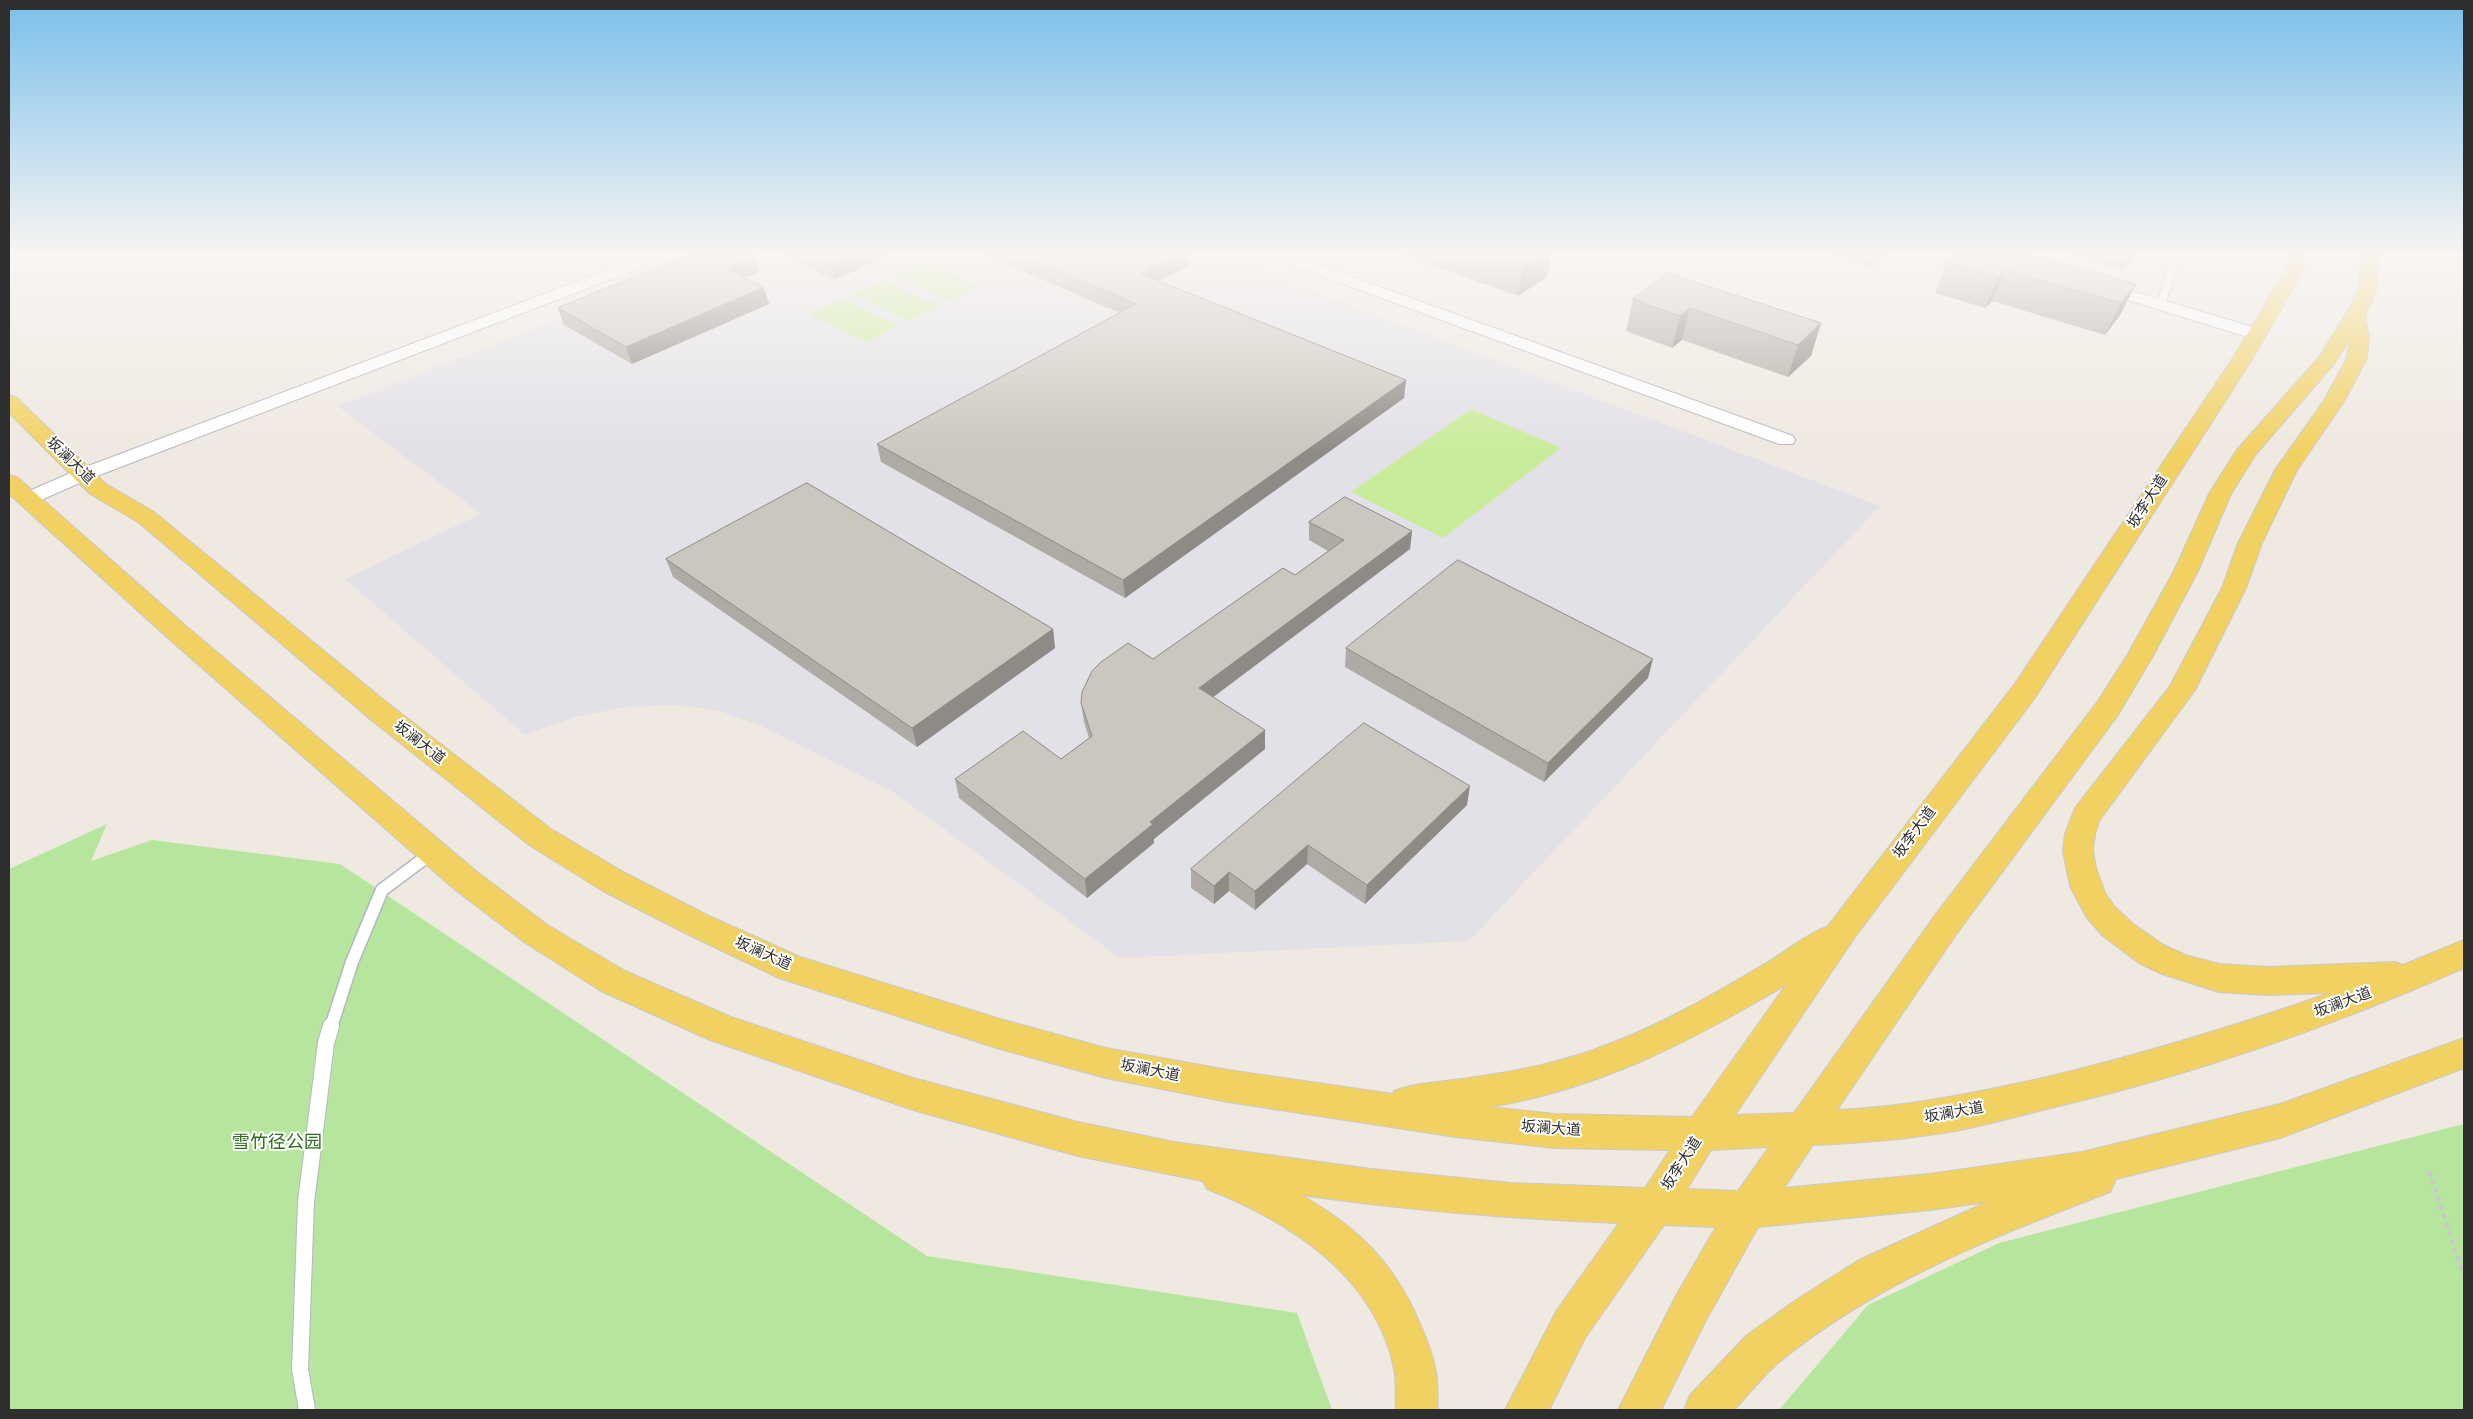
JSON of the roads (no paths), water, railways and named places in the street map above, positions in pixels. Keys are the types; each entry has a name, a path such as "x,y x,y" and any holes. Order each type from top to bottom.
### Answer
{"main road":[{"name":"坂李大道","path":"1526,1410 1571,1324 1655,1206 1701,1134 1844,928 2024,692 2265,320"},
{"path":"1639,1410 1691,1308 1746,1210 1944,927 2108,708 2141,654 2186,571 2220,494 2247,450 2328,360 2352,320"},
{"path":"2355,320 2359,338 2357,358 2335,400 2286,470 2250,543 2234,588 2181,690 2086,816 2078,833 2079,858 2091,902 2112,926 2141,948 2169,964 2202,975 2244,981 2345,978 2419,972"},
{"name":"坂澜大道","path":"9,401 82,476 146,517 380,712 540,836 614,882 696,924 791,968 1000,1034 1116,1065 1228,1086 1456,1120 1555,1131 1701,1134 1880,1125 1961,1113 2126,1074 2245,1038 2374,992 2464,953"},
{"path":"18,491 251,697 433,852 535,933 613,981 722,1029 913,1094 1000,1119 1174,1159 1380,1188 1511,1200 1746,1210 1930,1192 2082,1170 2280,1121 2464,1052"},
{"path":"1343,1102 1394,1103 1441,1099 1491,1091 1600,1063 1649,1044 1765,980 1804,958 1844,928"},
{"path":"1705,1410 1762,1350 1810,1314 1872,1274 1995,1217 2169,1150"},
{"path":"1174,1159 1228,1178 1269,1199 1315,1226 1359,1261 1393,1309 1414,1366 1417,1410"}],"street":[{"path":"18,491 82,476 490,320"},
{"path":"1470,320 1786,440"},
{"path":"2211,320 2257,334"}],"lane":[{"path":"307,1410 300,1369 306,1202 326,1043 352,962 382,890 433,852"}],"park label":[{"name":"雪竹径公园","path":"277,1143"}]}
